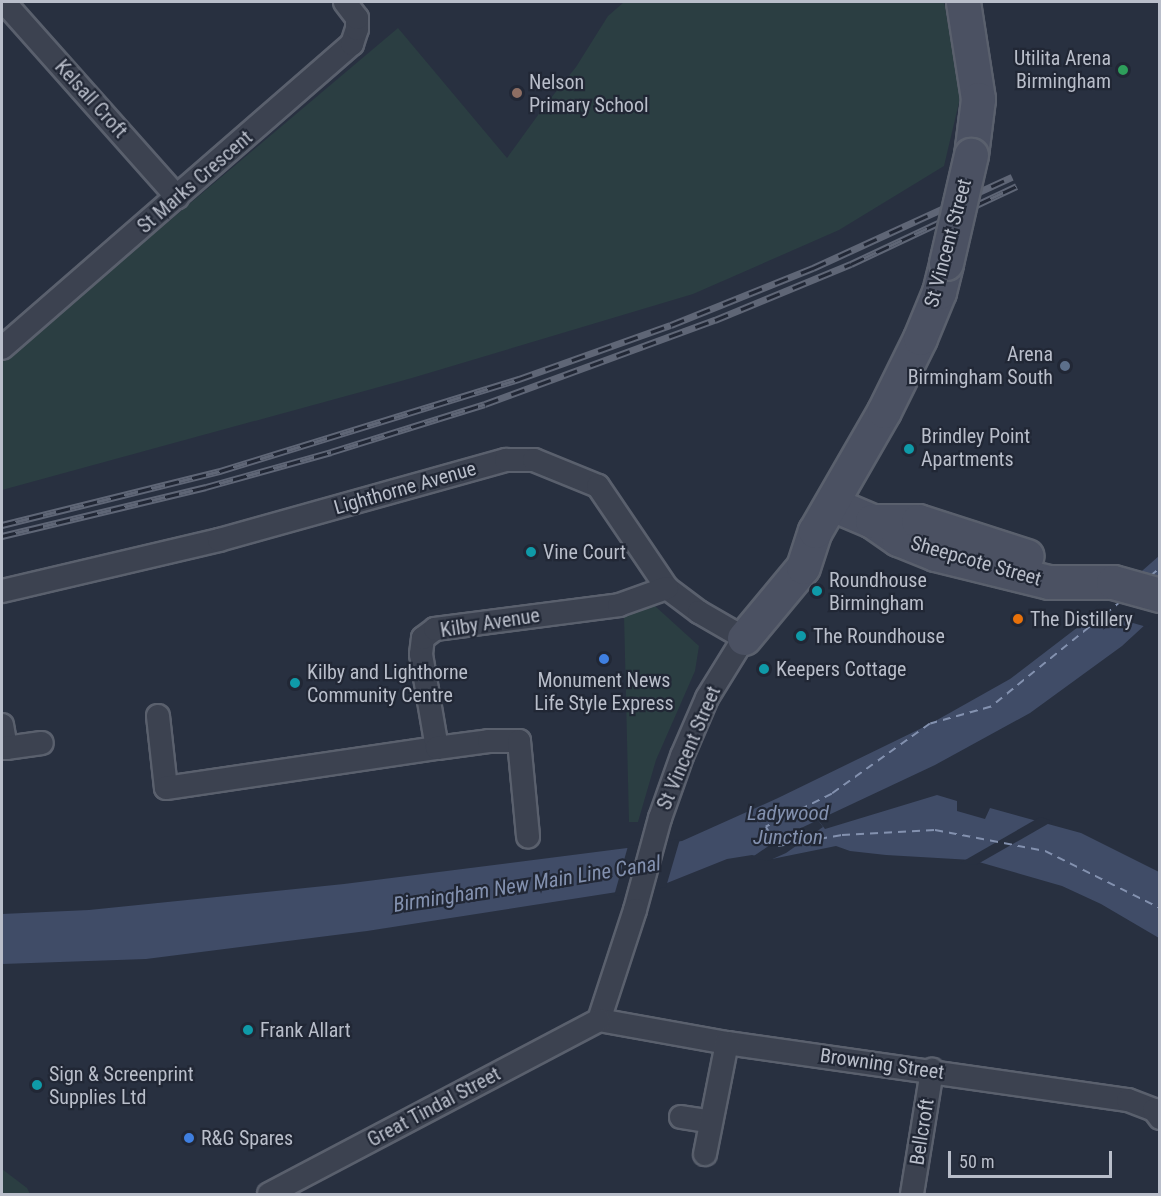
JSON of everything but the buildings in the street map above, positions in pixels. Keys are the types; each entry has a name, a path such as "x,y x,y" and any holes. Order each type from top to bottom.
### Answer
{"street":[{"name":"Kelsall Croft","path":"4,2 177,197"},
{"name":"St Marks Crescent","path":"2,348 352,44 357,29 357,18 345,2"},
{"name":"St Vincent Street","path":"599,1020 636,905 657,830 682,756 707,698 744,638 803,567 823,518 884,411 920,338 939,292 970,155 978,99 963,2"},
{"name":"Lighthorne Avenue","path":"2,591 219,540 506,460 534,459 598,486 667,588 699,612 744,638"},
{"name":"Sheepcote Street","path":"823,518 872,522 898,539 935,554 1049,582 1098,587"},
{"path":"1098,587 1160,595"},
{"path":"1098,587 1160,613"},
{"name":"Kilby Avenue","path":"437,748 421,654 423,638 435,629 619,605 667,588"},
{"path":"158,716 166,788 489,741 519,741 528,837"},
{"path":"2,725 4,748 42,743"},
{"name":"Browning Street","path":"599,1020 727,1043 1128,1100 1154,1110 1160,1118"},
{"name":"Great Tindal Street","path":"268,1194 599,1020"},
{"path":"705,1154 727,1043"},
{"name":"Bellcroft","path":"912,1194 932,1071"},
{"path":"681,1118 711,1122"}],"green space":[{"path":"624,2 944,2 961,94 944,166 839,230 693,294 412,378 2,490 2,362 398,28 507,158 576,67 608,16"},
{"path":"655,606 699,646 695,671 656,760 638,822 629,822 624,615"},
{"path":"2,1169 27,1188 30,1194 2,1194"}],"water":[{"path":"1159,556 1159,574 1105,624 1103,630 1159,581 1159,612 1122,646 1030,713 935,765 818,820 825,829 937,795 957,801 957,811 985,819 990,808 1081,833 1159,872 1159,938 1101,904 1062,886 972,860 886,855 850,851 836,846 772,859 752,855 727,859 662,885 367,931 146,959 2,964 2,914 89,910 344,884 682,841 778,798 930,724 1010,679 1078,627"}],"pier":[{"path":"1138,571 1159,577 1160,616 1147,627 1091,611"},
{"path":"1040,817 1053,821 976,865 960,863"},
{"path":"818,820 823,827 786,853 768,861 751,858 780,838"},
{"path":"680,839 666,887 614,896 628,846"}],"ferry route":[{"path":"1150,576 1160,568"},
{"path":"1122,601 991,707 930,724 832,794 766,827 778,846 842,835 935,830 1045,851 1160,908"}],"railway":[{"path":"2,525 220,471 519,379 671,325 813,268 1012,177"},
{"path":"2,536 206,487 331,452 485,404 715,320 851,264 1017,186"}],"place":[{"name":"Utilita Arena Birmingham","path":"1123,70"},
{"name":"Nelson Primary School","path":"517,93"},
{"name":"Arena Birmingham South","path":"1065,366"},
{"name":"Brindley Point Apartments","path":"909,449"},
{"name":"Vine Court","path":"531,552"},
{"name":"Roundhouse Birmingham","path":"817,591"},
{"name":"The Distillery","path":"1018,619"},
{"name":"The Roundhouse","path":"801,636"},
{"name":"Monument News Life Style Express","path":"604,659"},
{"name":"Keepers Cottage","path":"764,669"},
{"name":"Kilby and Lighthorne Community Centre","path":"295,683"},
{"name":"Frank Allart","path":"248,1030"},
{"name":"Sign & Screenprint Supplies Ltd","path":"37,1085"},
{"name":"R&G Spares","path":"189,1138"}],"water label":[{"name":"Ladywood Junction","path":"788,825"},
{"name":"Birmingham New Main Line Canal","path":"527,884"}]}
